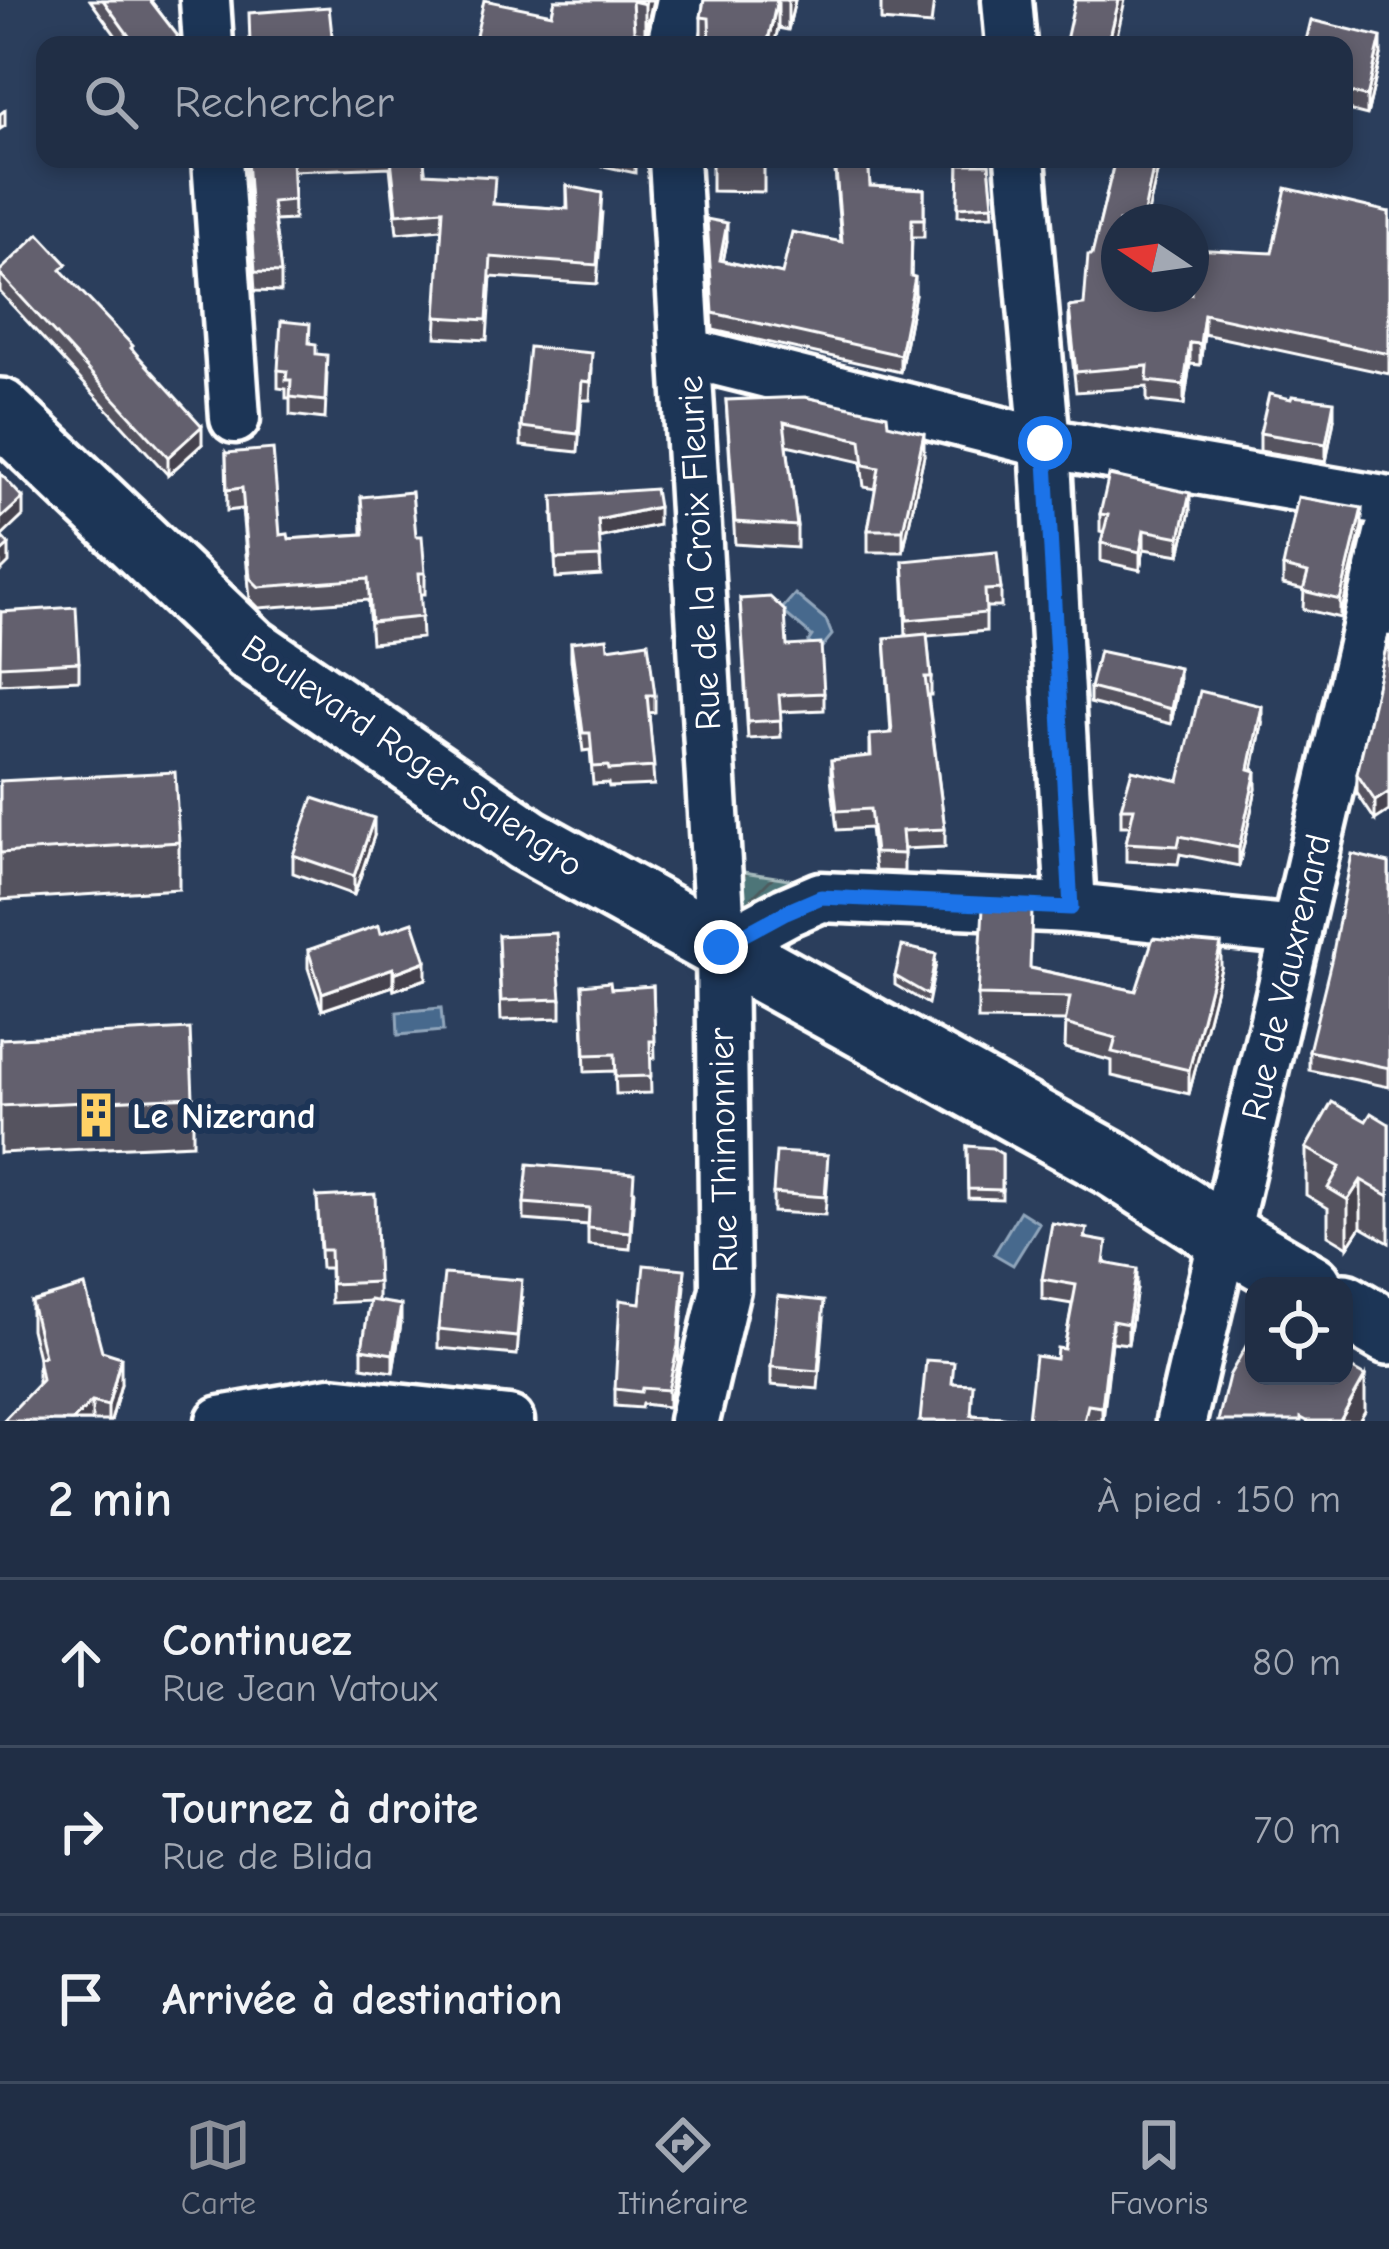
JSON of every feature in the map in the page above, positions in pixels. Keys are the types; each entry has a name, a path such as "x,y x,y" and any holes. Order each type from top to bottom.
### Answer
{"main road":[{"name":"Boulevard Roger Salengro","path":"0,411 251,650 527,840 1111,1163 1295,1277"},
{"path":"1353,1311 1389,1332"}],"street":[{"path":"205,0 207,36"},
{"path":"674,36 682,0"},
{"path":"1007,0 1010,36"},
{"path":"218,168 236,418"},
{"name":"Rue de la Croix Fleurie","path":"675,168 721,947"},
{"path":"1022,168 1045,443 1071,908"},
{"path":"687,353 1045,443 1389,502"},
{"name":"Rue de Vauxrenard","path":"1181,1421 1297,931 1370,696 1389,534"},
{"path":"721,947 821,897 1071,908 1297,931"},
{"name":"Rue Thimonnier","path":"694,1421 725,1288 721,947"},
{"path":"221,1421 331,1402 509,1421"}],"green space":[{"path":"731,870 801,881 768,910 737,901"}],"water":[{"path":"795,594 826,620 832,635 819,651 808,642 812,636 781,610"},
{"path":"441,1008 443,1031 398,1035 397,1012"},
{"path":"1020,1211 1039,1223 1013,1265 994,1254"}],"building":[{"path":"103,0 150,0 177,36 129,36"},
{"path":"484,0 552,14 555,0 646,0 645,4 632,1 634,36 476,36"},
{"path":"704,0 777,0 769,36 710,36 709,18 701,17"},
{"path":"1075,0 1119,0 1110,36 1067,36"},
{"path":"329,7 332,36 250,36 249,13"},
{"path":"1311,20 1381,37 1367,97 1353,93 1353,36 1307,36"},
{"path":"248,168 292,168 294,200 272,202 281,273 255,272"},
{"path":"392,168 495,177 493,204 568,209 567,186 602,193 597,265 491,257 487,320 436,317 443,210 397,214"},
{"path":"836,168 869,168 870,186 924,189 924,219 912,219 911,276 915,277 900,355 713,313 707,219 727,223 720,260 782,274 792,232 842,242"},
{"path":"959,168 989,168 993,205 958,207"},
{"path":"1113,168 1153,168 1146,204 1104,204"},
{"path":"1286,188 1389,212 1389,354 1204,314 1200,344 1190,343 1184,385 1147,381 1148,366 1076,372 1069,307 1084,305 1088,255 1092,255 1101,217 1101,312 1209,312 1209,250 1272,253"},
{"path":"39,234 67,264 61,270 202,426 168,457 0,274"},
{"path":"281,321 310,324 309,343 316,344 316,354 327,355 325,401 290,397 287,371 278,370"},
{"path":"529,347 592,353 590,382 582,381 578,434 521,427"},
{"path":"1269,394 1334,401 1326,444 1260,433"},
{"path":"805,397 887,415 888,424 924,433 903,530 868,530 879,468 864,465 861,440 784,422 797,526 735,522 726,400"},
{"path":"273,449 280,535 288,534 289,539 364,534 361,497 412,492 425,573 419,573 422,617 371,622 368,579 259,587 250,578 242,488 227,490 226,453"},
{"path":"0,473 23,498 0,519"},
{"path":"1109,475 1190,493 1180,537 1144,530 1140,552 1101,543 1108,515 1100,514"},
{"path":"655,489 658,507 598,520 601,557 556,559 553,496"},
{"path":"1298,497 1362,508 1340,600 1303,591 1308,573 1283,567"},
{"path":"997,552 1001,589 985,590 986,613 907,620 903,561"},
{"path":"770,597 785,611 787,646 821,644 824,693 779,695 781,720 748,722 740,599"},
{"path":"76,607 79,662 0,666 1,612"},
{"path":"927,634 931,677 925,677 945,829 902,831 904,854 875,853 870,809 837,811 831,760 871,756 870,735 892,733 885,638"},
{"path":"1389,635 1389,792 1375,801 1357,774"},
{"path":"607,638 608,648 648,642 655,695 647,695 654,767 593,767 590,733 583,733 571,642"},
{"path":"1099,651 1179,668 1171,709 1090,688"},
{"path":"1200,691 1262,706 1249,769 1256,771 1239,848 1180,836 1178,846 1126,843 1134,808 1121,808 1132,770 1179,781"},
{"path":"175,772 179,842 0,853 0,781"},
{"path":"313,798 374,818 354,876 293,855"},
{"path":"1352,854 1389,863 1389,1068 1309,1051"},
{"path":"983,908 1032,910 1030,968 1136,991 1153,938 1221,944 1189,1070 1112,1052 1116,1038 1065,1024 1070,997 978,995"},
{"path":"413,922 426,961 322,993 308,950 379,925 381,933"},
{"path":"556,933 561,999 501,1001 498,936"},
{"path":"902,946 936,954 928,995 895,976"},
{"path":"610,982 611,989 653,986 651,1076 616,1077 615,1054 585,1055 582,985"},
{"path":"190,1029 193,1097 0,1106 0,1039"},
{"path":"1332,1102 1366,1121 1371,1113 1389,1124 1389,1196 1361,1180 1348,1200 1328,1188 1340,1167 1306,1148"},
{"path":"967,1146 992,1148 1002,1154 1002,1190 968,1189"},
{"path":"776,1152 828,1155 825,1197 773,1193"},
{"path":"528,1164 634,1173 630,1232 588,1228 589,1208 524,1203"},
{"path":"375,1194 378,1282 331,1284 330,1250 321,1250 317,1197"},
{"path":"1052,1223 1087,1229 1085,1238 1107,1242 1104,1263 1137,1269 1128,1324 1112,1321 1102,1407 1088,1405 1084,1421 920,1421 926,1360 954,1362 952,1383 973,1384 971,1415 1028,1419 1035,1356 1056,1359 1057,1348 1064,1349 1076,1285 1042,1279"},
{"path":"644,1265 685,1269 678,1346 668,1390 615,1389 620,1300 640,1303"},
{"path":"444,1274 522,1280 517,1337 438,1329"},
{"path":"85,1286 102,1351 121,1357 108,1406 92,1402 72,1421 3,1421 42,1380 38,1358 44,1356 31,1302"},
{"path":"778,1296 824,1301 818,1371 771,1367"},
{"path":"370,1300 401,1305 393,1354 362,1349"},
{"path":"1245,1348 1245,1385 1353,1385 1353,1369 1365,1376 1340,1421 1218,1421 1229,1376"}],"place":[{"name":"Le Nizerand","path":"96,1115"}],"route":[{"path":"721,947 821,897 1071,908 1045,443"}]}
